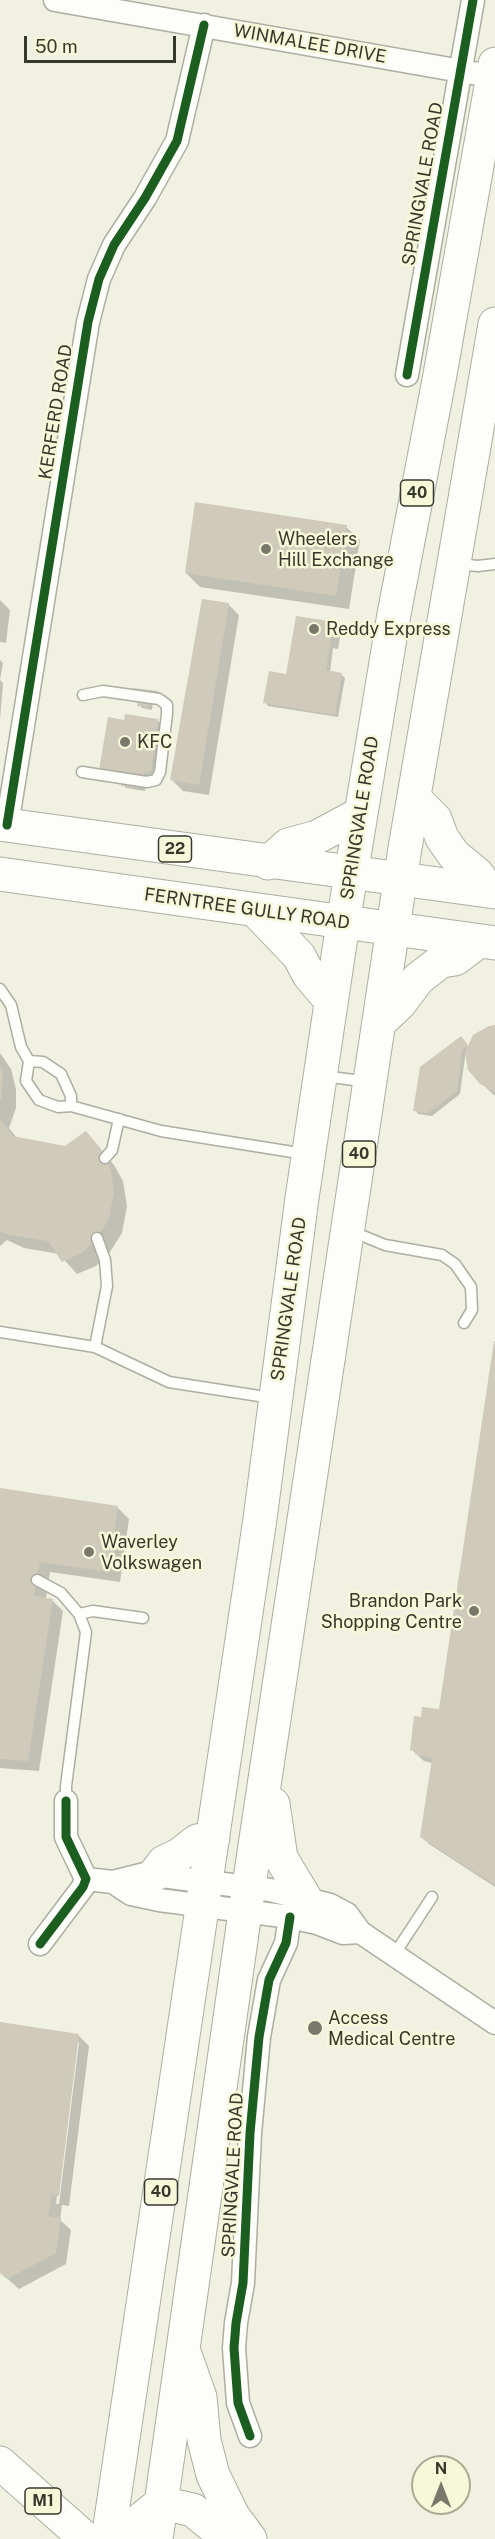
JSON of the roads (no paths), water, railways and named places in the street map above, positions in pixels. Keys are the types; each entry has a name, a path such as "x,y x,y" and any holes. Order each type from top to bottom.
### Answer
{"main road":[{"name":"SPRINGVALE ROAD","path":"108,2539 266,1477 320,1075 395,605 423,378 494,72"},
{"name":"SPRINGVALE ROAD","path":"158,2515 182,2348 244,2034 247,1899 393,929 495,324"},
{"path":"414,798 435,819 442,838 454,855 477,874 492,892"},
{"path":"268,862 288,845 316,837 360,814"},
{"name":"22","path":"3,825 492,892"},
{"path":"87,886 95,838"},
{"name":"FERNTREE GULLY ROAD","path":"0,874 487,942"},
{"path":"256,911 299,956 309,975 331,1001"},
{"path":"379,1023 400,1004 417,979 441,961 455,959 487,942"},
{"path":"266,1477 309,1480"},
{"path":"268,1763 281,1858 298,1907"},
{"path":"153,1875 164,1862 198,1840 213,1838"},
{"path":"182,2348 200,2397 204,2440 213,2475 233,2516 250,2539"},
{"name":"M1","path":"0,2463 86,2539"},
{"path":"117,2539 158,2515 193,2510 228,2539"}],"street":[{"name":"WINMALEE DRIVE","path":"55,0 460,71 494,72"},
{"name":"SPRINGVALE ROAD","path":"423,378 460,71 473,0"},
{"name":"KERFERD ROAD","path":"3,825 88,322 99,279 114,245 145,198 177,141 204,26"},
{"path":"40,1944 83,1887 86,1879 66,1837 66,1801"},
{"path":"86,1879 113,1882 145,1874 153,1875 205,1894"},
{"path":"113,1882 131,1894 205,1894 298,1907 341,1910 347,1914 360,1932 495,2023"},
{"name":"SPRINGVALE ROAD","path":"250,2436 238,2403 234,2348 243,2274 250,2133 244,2034 267,1992 271,1972 286,1943 298,1907"}],"lane":[{"path":"454,563 478,566 495,564"},
{"path":"82,772 147,782 156,780 160,772 167,714 167,705 159,699 103,691 83,696"},
{"path":"0,989 11,1005 21,1047 29,1061 26,1082 39,1100 58,1107 71,1106 161,1131 309,1154"},
{"path":"29,1061 43,1062 61,1074 71,1096 71,1106"},
{"path":"320,1075 370,1082"},
{"path":"105,1158 112,1150 119,1119"},
{"path":"348,1230 385,1245 442,1255 455,1264 471,1287 472,1310 464,1323"},
{"path":"95,1347 107,1286 105,1260 97,1238"},
{"path":"0,1332 95,1347 169,1382 276,1398"},
{"path":"37,1580 61,1593 79,1614 86,1632 66,1801"},
{"path":"79,1614 93,1611 143,1618"},
{"path":"394,1955 432,1897"}],"place":[{"name":"Wheelers Hill Exchange","path":"266,549"},
{"name":"Reddy Express","path":"314,629"},
{"name":"KFC","path":"125,742"},
{"name":"Waverley Volkswagen","path":"89,1552"},
{"name":"Brandon Park Shopping Centre","path":"474,1611"},
{"name":"Access Medical Centre","path":"315,2028"}]}
